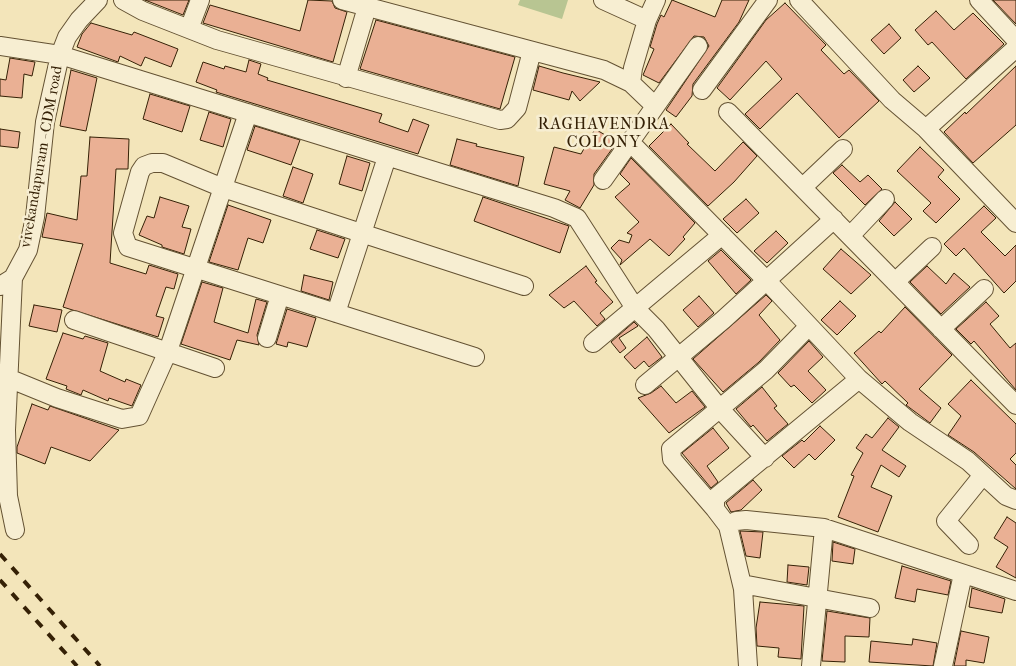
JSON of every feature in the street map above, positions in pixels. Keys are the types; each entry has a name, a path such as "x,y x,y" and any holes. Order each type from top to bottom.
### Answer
{"street":[{"name":"vivekandapuram - CDM road","path":"6,282 28,250 35,217 45,122 60,55 67,37 79,20 98,0"},
{"path":"123,0 143,11 217,40 500,120 507,119 517,108 532,51"},
{"path":"189,29 200,0"},
{"path":"342,0 604,70 631,83 654,105"},
{"path":"603,0 648,20"},
{"path":"631,83 633,68 656,0"},
{"path":"702,90 768,0"},
{"path":"799,0 892,100 926,129 1016,223"},
{"path":"979,0 1016,40"},
{"path":"346,78 367,7"},
{"path":"0,46 60,55 577,218 635,308 656,328 720,409 766,458"},
{"path":"603,180 654,105 698,46"},
{"path":"926,129 1016,48"},
{"path":"728,112 1016,405"},
{"path":"8,378 57,398 122,419 139,416 168,351 248,113"},
{"path":"630,142 766,280 859,379 910,422 968,461 1006,496 1016,500"},
{"path":"803,187 843,149"},
{"path":"336,313 388,157"},
{"path":"475,357 128,247 123,233 140,172 144,166 152,163 163,163 223,188 524,286"},
{"path":"850,236 885,200"},
{"path":"645,385 723,320 834,219"},
{"path":"593,343 722,235"},
{"path":"896,282 932,248"},
{"path":"6,282 8,378 4,465 15,530"},
{"path":"941,329 984,289"},
{"path":"267,338 280,295"},
{"path":"74,320 215,368"},
{"path":"748,666 742,584 728,526 672,459 670,449 766,370 809,326"},
{"path":"715,509 715,498 766,458 859,379"},
{"path":"970,545 946,521 983,475"},
{"path":"728,526 736,521 746,520 824,528 1016,591"},
{"path":"819,666 811,666 824,528"},
{"path":"943,666 963,574"},
{"path":"742,584 870,608"}],"green space":[{"path":"520,0 568,0 562,19 518,5"}],"building":[{"path":"145,0 189,0 183,15"},
{"path":"308,0 332,1 335,8 347,12 333,62 203,23 210,5 300,31"},
{"path":"672,0 715,17 722,0 749,0 739,22 693,84 692,96 676,117 666,110 709,46 704,37 694,36 659,83 643,75 654,49 650,47 657,24 661,15 664,17"},
{"path":"993,0 1016,0 1016,24"},
{"path":"785,3 826,45 821,50 844,74 849,70 879,101 839,138 797,93 760,129 745,114 782,79 766,61 730,100 717,88 766,20"},
{"path":"936,11 954,30 973,13 1004,44 966,79 932,42 928,45 915,30"},
{"path":"376,20 515,57 500,109 360,69"},
{"path":"91,23 132,35 134,32 178,49 171,67 145,57 141,66 120,56 118,62 77,47 82,34"},
{"path":"889,24 901,38 884,54 871,40"},
{"path":"10,58 35,62 32,76 24,74 22,98 0,96 0,79 6,80"},
{"path":"249,60 261,64 258,74 268,78 267,80 382,114 379,122 408,132 413,119 429,125 418,154 216,92 217,90 196,82 203,62 224,69 225,66 246,72"},
{"path":"539,66 600,82 580,101 572,91 569,100 533,90"},
{"path":"918,66 930,78 914,92 903,80"},
{"path":"1016,66 1016,125 973,163 944,132 965,112 966,114"},
{"path":"71,70 97,78 86,131 60,126"},
{"path":"150,94 190,106 182,132 143,119"},
{"path":"209,112 231,119 223,147 200,140"},
{"path":"671,124 689,143 687,144 715,171 743,142 757,156 734,182 708,206 649,146"},
{"path":"255,126 300,140 291,165 247,150"},
{"path":"0,129 20,132 18,148 0,146"},
{"path":"595,129 617,142 594,174 594,185 580,208 565,200 570,191 544,184 554,147 581,154"},
{"path":"90,137 129,139 128,169 116,169 110,263 146,274 149,265 178,274 174,289 166,287 156,316 164,318 158,337 63,307 83,244 42,237 47,213 77,220 81,176 87,176"},
{"path":"457,139 477,144 476,146 524,157 518,186 450,165"},
{"path":"920,147 944,170 938,177 960,199 936,223 923,211 931,203 897,171"},
{"path":"347,156 370,163 362,191 339,184"},
{"path":"631,158 695,223 683,237 685,239 669,256 650,239 620,265 622,260 611,248 619,240 629,243 632,235 627,233 639,222 615,197 630,184 620,174"},
{"path":"842,165 860,182 868,175 882,189 865,205 833,173"},
{"path":"293,167 313,174 303,203 283,196"},
{"path":"160,197 189,206 182,227 191,229 184,254 162,247 162,245 139,235 147,216 154,218"},
{"path":"483,197 569,226 560,253 474,221"},
{"path":"746,199 759,213 737,233 723,219"},
{"path":"895,202 912,219 894,236 879,221"},
{"path":"228,205 271,220 263,243 248,238 238,270 209,262"},
{"path":"984,206 996,218 981,232 1005,256 1016,245 1016,281 1004,293 964,248 956,256 944,244"},
{"path":"317,230 345,239 338,258 310,249"},
{"path":"776,231 788,243 767,263 754,251"},
{"path":"841,249 871,275 851,294 823,269"},
{"path":"721,250 751,280 736,294 708,261"},
{"path":"586,266 597,281 595,282 613,302 600,313 605,319 597,326 574,301 564,308 549,295"},
{"path":"927,266 946,284 954,273 970,287 941,314 910,282"},
{"path":"304,275 333,282 329,300 301,291"},
{"path":"202,282 223,288 214,322 248,333 256,299 267,302 257,335 259,345 237,340 230,360 181,344"},
{"path":"766,295 772,301 759,315 780,340 759,362 723,392 693,359"},
{"path":"699,296 714,313 698,327 683,310"},
{"path":"840,301 856,316 837,335 821,320"},
{"path":"986,302 999,316 990,324 1010,348 1016,343 1016,390 974,341 971,344 956,329"},
{"path":"34,305 62,310 57,332 29,326"},
{"path":"905,307 952,355 919,389 941,408 930,423 906,405 908,403 885,381 882,384 854,353 879,331 881,333"},
{"path":"287,309 316,318 307,347 288,342 287,347 276,344"},
{"path":"634,322 638,326 619,338 626,348 620,353 611,342"},
{"path":"63,333 83,339 85,336 108,343 100,371 125,382 126,379 141,385 132,406 109,398 108,401 83,390 81,395 66,389 67,386 46,379"},
{"path":"647,337 662,357 649,367 644,361 635,369 624,357"},
{"path":"809,341 823,357 808,371 826,390 812,403 794,385 791,387 778,373"},
{"path":"971,380 1016,424 1016,453 1010,459 1016,465 1016,489 974,452 948,435 961,416 948,404"},
{"path":"661,386 676,403 692,391 705,407 669,433 638,398 651,393"},
{"path":"762,387 777,406 774,408 788,424 767,441 753,425 751,427 736,409"},
{"path":"32,404 48,410 50,406 119,430 90,461 51,447 45,464 17,453 17,447"},
{"path":"888,418 899,427 882,450 906,466 899,477 881,465 871,487 892,496 878,532 838,517 854,476 851,475 863,453 856,448 866,434 872,438"},
{"path":"820,426 835,440 815,460 809,454 794,468 782,456 802,440 804,442"},
{"path":"713,428 729,448 707,466 718,482 711,488 682,453"},
{"path":"753,480 762,490 741,510 731,512 726,503"},
{"path":"1007,517 1016,523 1016,578 996,567 1008,547 994,538"},
{"path":"740,531 763,532 760,558 746,556"},
{"path":"833,542 855,549 853,564 832,561"},
{"path":"788,565 809,567 807,585 787,582"},
{"path":"902,566 951,581 948,595 917,589 915,602 895,598"},
{"path":"972,588 1005,599 1002,613 969,607"},
{"path":"760,602 804,606 801,659 778,657 779,648 757,646 756,628"},
{"path":"827,611 870,618 869,637 845,636 845,662 822,661"},
{"path":"961,631 989,637 984,663 966,660 966,666 954,666"},
{"path":"913,639 937,643 933,666 869,662 871,641 912,645"}],"railway":[{"path":"0,554 100,666"},
{"path":"0,580 77,666"}],"district":[{"name":"RAGHAVENDRA COLONY","path":"604,134"}]}
